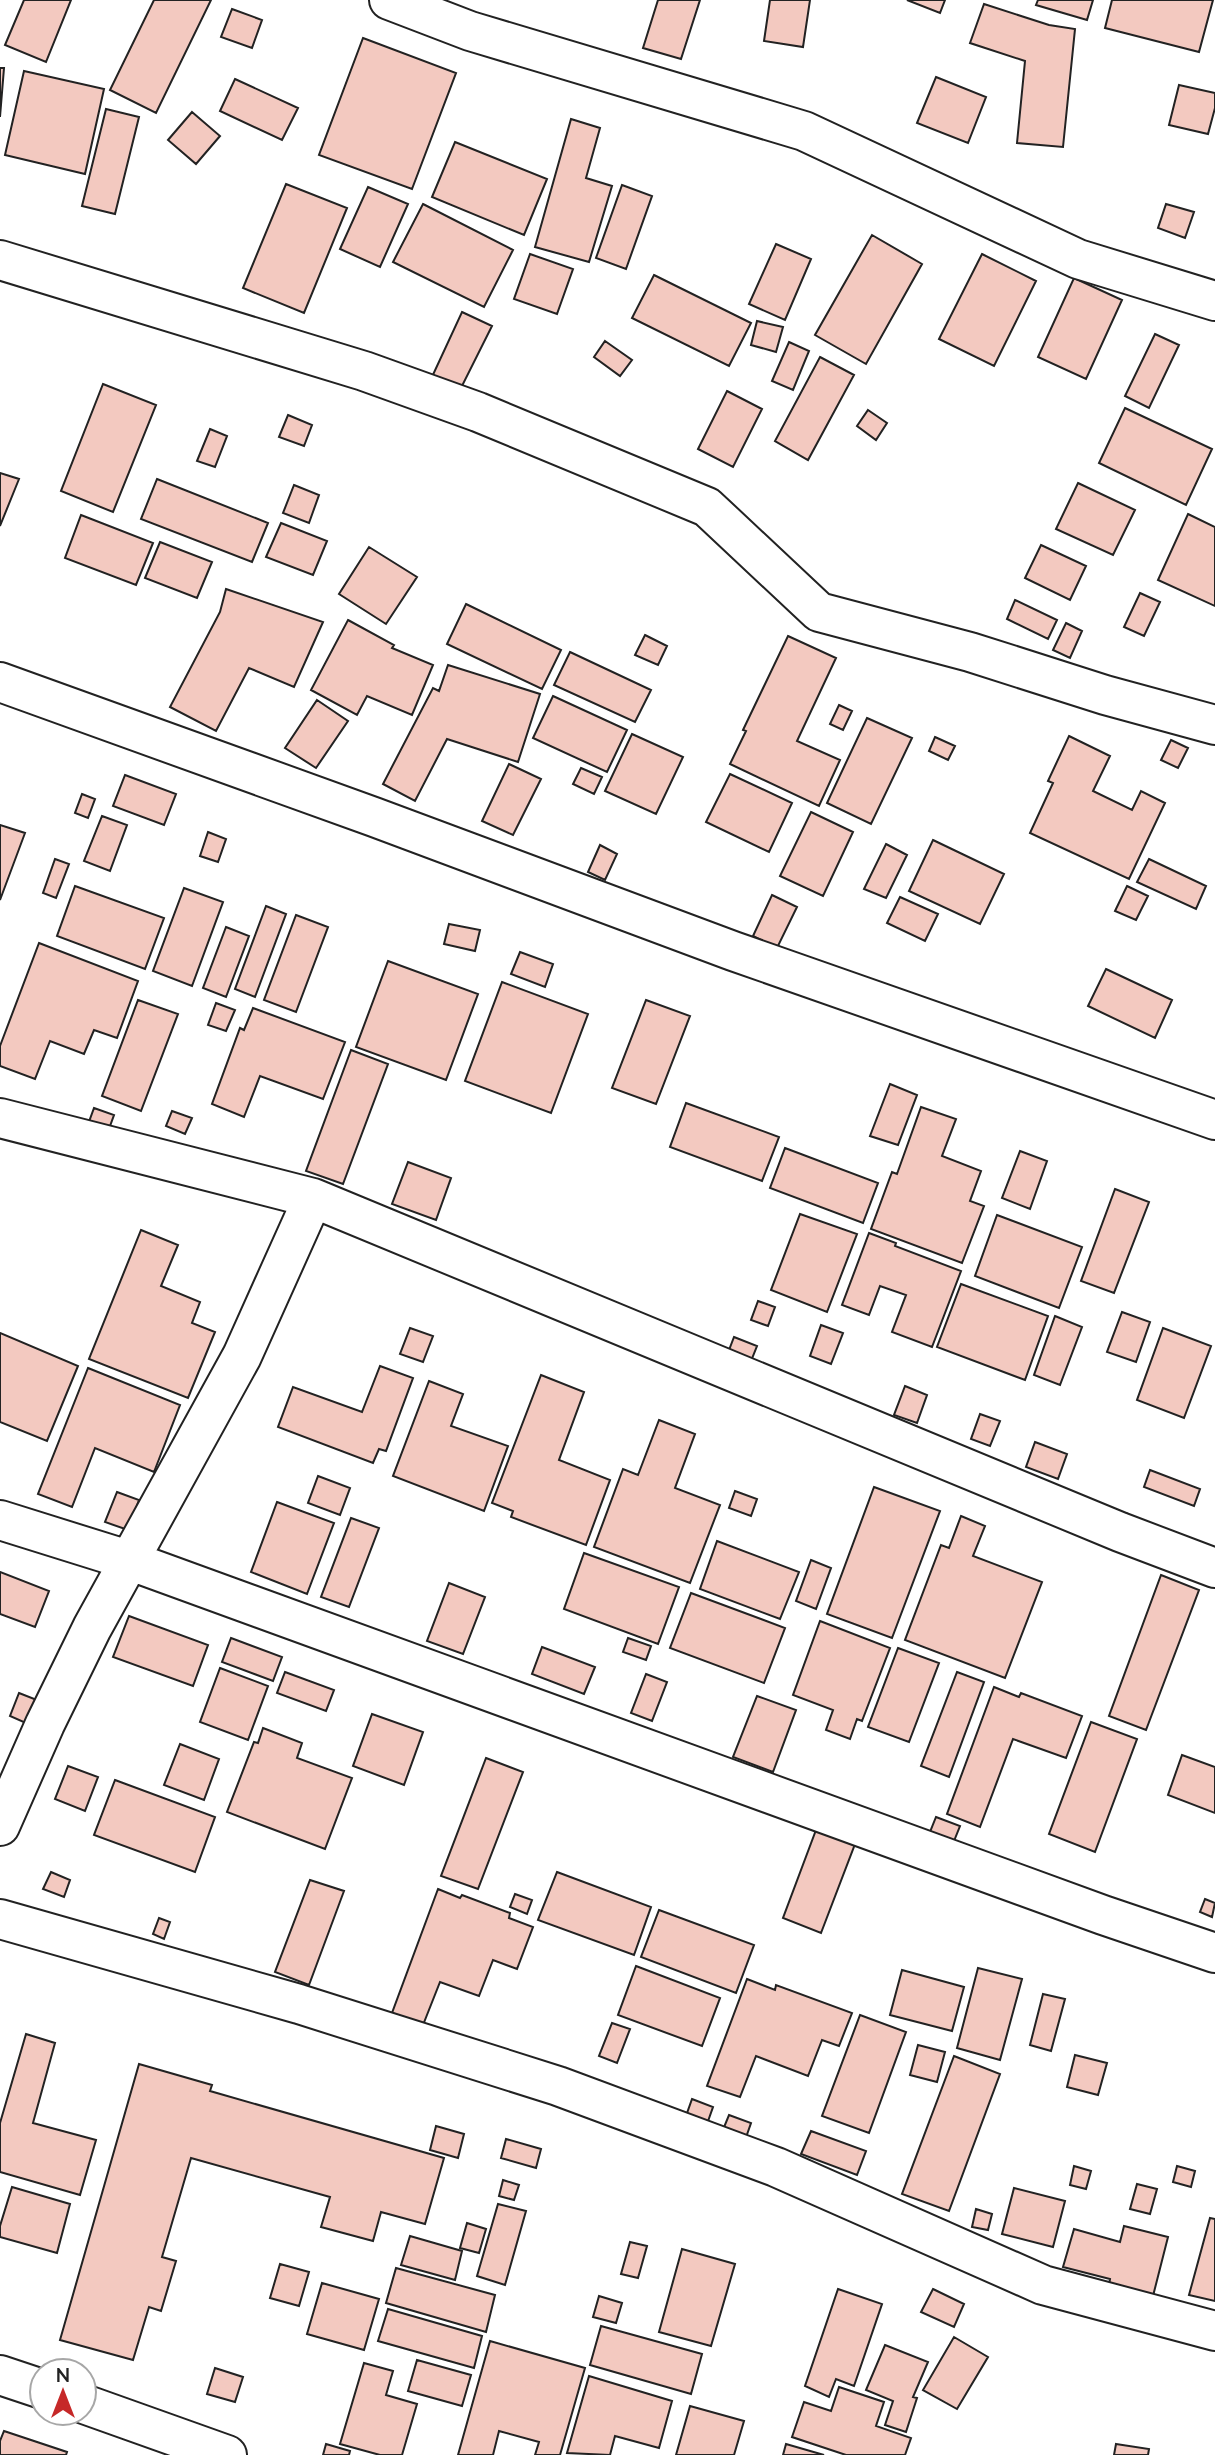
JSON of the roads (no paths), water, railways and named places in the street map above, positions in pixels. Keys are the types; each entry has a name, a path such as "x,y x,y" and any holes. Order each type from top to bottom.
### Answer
{"street":[{"path":"388,0 470,31 804,131 1078,259 1215,301"},
{"path":"0,260 364,371 478,412 707,507 819,612 970,652 1105,695 1215,726"},
{"path":"0,682 387,821 733,951 1215,1120"},
{"path":"0,1118 313,1198 1120,1532 1215,1568"},
{"path":"0,1826 45,1724 128,1560 242,1356 313,1198"},
{"path":"0,1520 128,1560 1215,1953"},
{"path":"0,1919 299,2004 558,2086 776,2167 1043,2285 1215,2331"},
{"path":"0,2375 28,2384"},
{"path":"98,2409 228,2455"}]}
